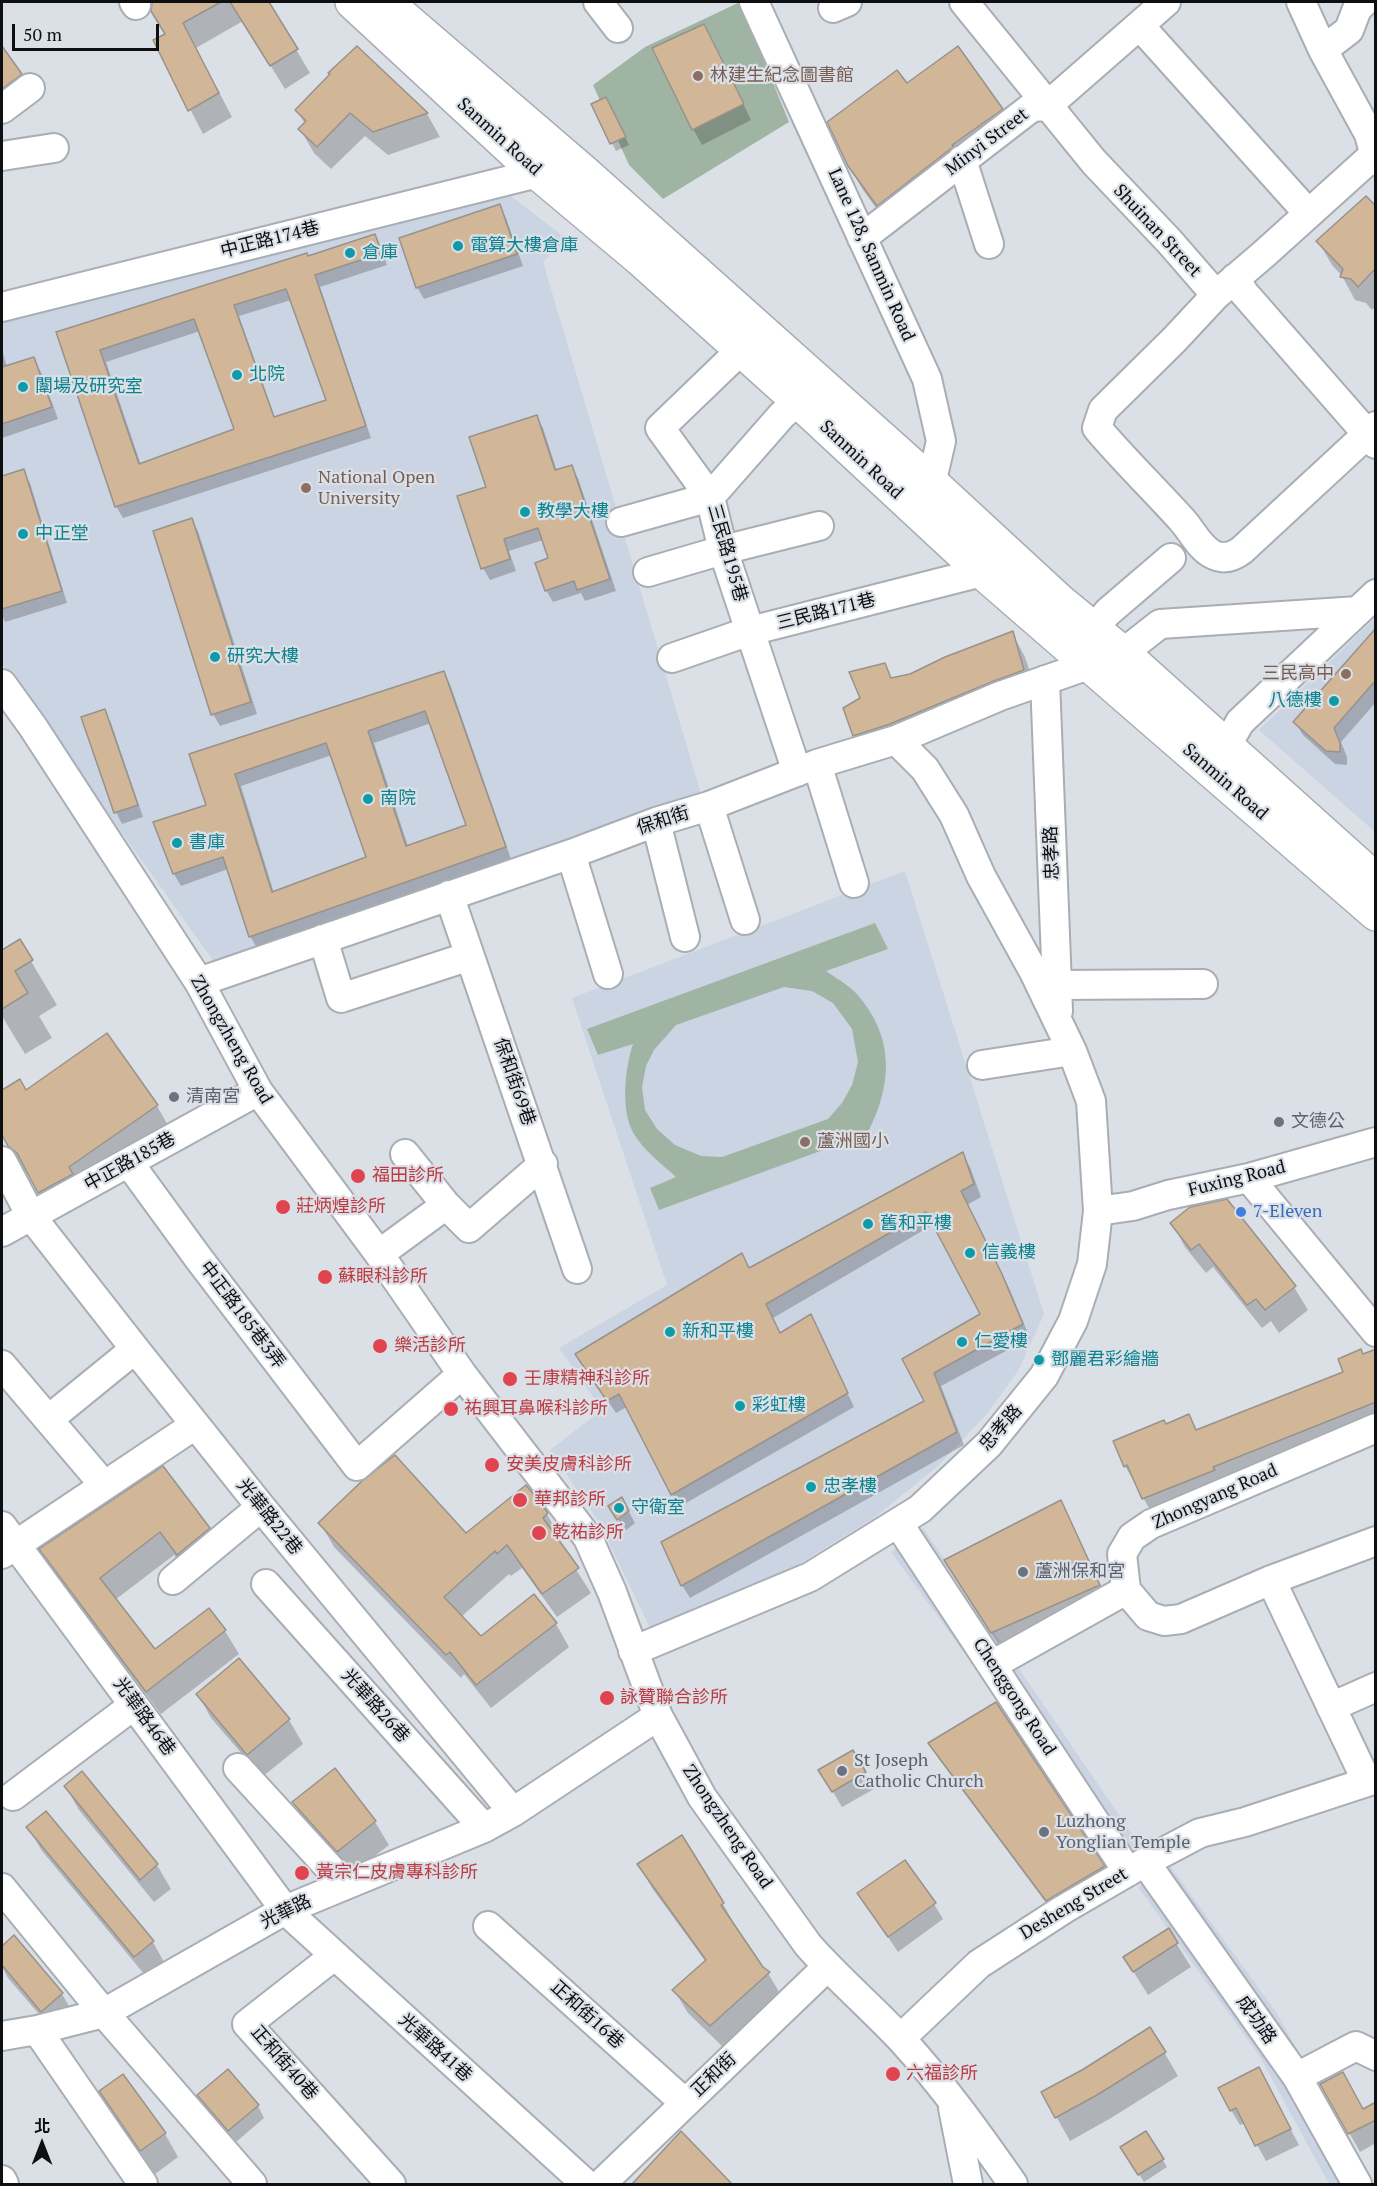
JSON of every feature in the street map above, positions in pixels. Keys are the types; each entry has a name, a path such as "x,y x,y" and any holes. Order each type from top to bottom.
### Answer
{"main road":[{"name":"Sanmin Road","path":"352,2 538,173 640,259 798,401 982,572 1376,914"},
{"name":"Sanmin Road","path":"399,5 1376,880"}],"street":[{"path":"598,2 618,28"},
{"name":"Lane 128, Sanmin Road","path":"754,2 927,379 941,441 923,519"},
{"name":"Shuinan Street","path":"964,2 1094,162 1169,241 1225,286 1244,293 1373,434"},
{"name":"Minyi Street","path":"862,238 1032,107 1047,106 1166,2"},
{"path":"1300,2 1323,51 1369,134 1375,156 1225,286 1103,410 1097,428 1184,522 1202,546 1212,554 1222,557 1233,557 1242,550 1373,434"},
{"path":"1323,51 1349,30 1357,9 1364,2"},
{"path":"1140,26 1308,213"},
{"path":"2,110 30,88"},
{"path":"2,156 54,148"},
{"path":"962,160 989,244"},
{"name":"中正路174巷","path":"2,307 538,173"},
{"path":"621,522 710,497 660,428 741,350"},
{"name":"三民路195巷","path":"798,401 782,415 710,497 723,549 750,631 854,883"},
{"path":"648,572 723,549 819,526"},
{"path":"1093,628 1108,612 1171,558"},
{"name":"三民路171巷","path":"672,657 750,631 982,572"},
{"path":"1226,747 1240,722 1367,602"},
{"name":"保和街","path":"199,982 571,854 656,822 709,807 807,768 896,740 1000,696 1123,653 1160,624 1367,602"},
{"name":"忠孝路","path":"1045,680 1058,1025"},
{"name":"Zhongzheng Road","path":"2,685 33,728 199,982 258,1091 380,1254 462,1374 588,1538 612,1592 658,1716 702,1797 808,1945 827,1967 901,2038 951,2097 1013,2184"},
{"name":"忠孝路","path":"633,1651 810,1577 920,1509 988,1444 1044,1376 1073,1321 1092,1264 1098,1210 1091,1101 1072,1052 1034,972 981,876 954,815 925,769 896,740"},
{"path":"709,807 745,920"},
{"path":"656,822 685,937"},
{"path":"571,854 608,974"},
{"name":"保和街69巷","path":"449,895 543,1164 577,1269"},
{"path":"323,939 341,998 470,956"},
{"path":"1057,985 1203,984"},
{"path":"982,1065 1072,1052"},
{"name":"中正路185巷","path":"2,1232 258,1091"},
{"name":"Fuxing Road","path":"1098,1210 1133,1206 1168,1195 1249,1178 1376,1142"},
{"path":"405,1154 446,1205 469,1228 543,1164"},
{"name":"光華路22巷","path":"2,1161 31,1216 135,1349 261,1507 513,1812"},
{"name":"中正路185巷3弄","path":"129,1163 357,1466 462,1374"},
{"path":"1249,1178 1376,1332"},
{"path":"380,1254 446,1205"},
{"path":"49,1419 135,1349"},
{"path":"2,1365 104,1485"},
{"path":"6,1541 104,1485 195,1425"},
{"name":"Zhongyang Road","path":"1126,1590 1122,1554 1132,1537 1151,1524 1376,1428"},
{"path":"173,1580 261,1507"},
{"name":"Chenggong Road","path":"898,1523 992,1665 1136,1867"},
{"name":"光華路46巷","path":"6,1541 134,1705 285,1910"},
{"path":"992,1665 1126,1590 1148,1616 1164,1621 1181,1619 1271,1580 1376,1541"},
{"path":"1271,1580 1331,1707 1371,1780"},
{"name":"光華路26巷","path":"266,1584 484,1828"},
{"path":"1331,1707 1376,1687"},
{"path":"13,1796 134,1705"},
{"name":"光華路","path":"2,2036 37,2030 104,2013 285,1910 484,1828 513,1812 658,1716"},
{"path":"238,1768 345,1885"},
{"name":"Desheng Street","path":"901,2038 979,1964 1064,1909 1136,1867 1200,1833 1245,1822 1371,1780"},
{"name":"成功路","path":"1136,1867 1297,2077 1357,2184"},
{"path":"2,1888 104,2013 252,2184"},
{"name":"光華路41巷","path":"285,1910 586,2184"},
{"name":"正和街16巷","path":"488,1926 685,2103"},
{"name":"正和街40巷","path":"334,1956 247,2024 391,2184"},
{"name":"正和街","path":"601,2184 827,1967"},
{"path":"37,2030 143,2184"},
{"path":"1297,2077 1356,2046 1376,2056"},
{"path":"951,2097 968,2184"}],"shaded area":[{"name":"National Open University","path":"508,194 567,239 543,262 702,797 219,969 2,664 2,312 402,223"},
{"name":"三民高中","path":"1375,618 1375,832 1259,730"},
{"name":"蘆洲國小","path":"905,871 1044,1314 1018,1371 986,1415 937,1467 874,1518 797,1565 651,1630 600,1524 550,1450 602,1410 559,1348 667,1285 572,998"},
{"path":"923,1528 1145,1853 1122,1870 891,1552"},
{"path":"1170,1866 1276,2012 1373,2184 1329,2184 1260,2057 1138,1887"}],"green space":[{"path":"740,2 789,122 663,199 629,165 593,85 645,47"},
{"path":"875,923 888,949 826,971 856,993 878,1027 883,1044 886,1061 882,1097 867,1134 659,1210 650,1188 676,1177 643,1146 630,1125 625,1089 633,1044 598,1055 587,1029","holes":["784,987 812,991 833,1003 852,1029 858,1062 852,1085 842,1103 828,1119 722,1157 701,1156 675,1145 657,1129 645,1110 642,1087 646,1066 654,1050 676,1025"]}],"building":[{"path":"152,2 221,2 183,23 219,93 188,111 153,40 165,34 151,11"},
{"path":"230,2 269,2 298,49 270,66"},
{"name":"林建生紀念圖書館","path":"704,24 744,104 692,130 652,48"},
{"path":"2,46 22,74 2,89"},
{"path":"357,46 428,113 373,132 350,113 317,147 298,129 306,121 295,110 330,74 328,73"},
{"path":"958,46 1003,109 952,145 954,146 877,206 848,166 827,122 897,70 907,83"},
{"path":"606,97 626,137 610,144 591,104"},
{"path":"1366,196 1376,206 1376,268 1358,287 1351,279 1340,277 1343,269 1316,241"},
{"name":"電算大樓倉庫","path":"500,204 517,254 416,288 399,238"},
{"name":"北院","path":"375,234 382,253 315,275 366,426 115,507 56,332 307,253 308,256","holes":["286,289 326,400 274,417 234,305","194,319 234,429 139,464 100,350"]},
{"name":"闈場及研究室","path":"34,357 52,407 2,424 2,367"},
{"name":"教學大樓","path":"537,415 555,470 572,465 610,579 577,590 574,581 545,591 535,563 548,558 538,528 504,539 510,559 481,569 457,496 486,487 469,437"},
{"name":"中正堂","path":"24,469 62,591 2,609 2,476"},
{"name":"研究大樓","path":"192,518 251,702 211,715 153,531"},
{"name":"八德樓","path":"1376,628 1376,680 1334,728 1340,743 1340,752 1326,751 1293,722"},
{"path":"1013,631 1024,670 890,724 853,736 843,708 860,698 849,672 885,663 891,678 910,674 945,657"},
{"name":"南院","path":"444,671 506,847 249,937 223,857 173,874 153,822 206,805 189,754","holes":["425,711 466,825 406,846 368,731","326,743 366,857 272,892 235,774"]},
{"path":"105,709 138,805 114,813 81,717"},
{"path":"20,939 33,960 15,971 28,993 2,1009 2,950"},
{"path":"107,1033 158,1105 69,1167 73,1174 38,1193 17,1153 8,1146 2,1135 2,1090 20,1079 26,1090"},
{"path":"963,1152 974,1184 961,1191 1002,1274 1023,1324 934,1373 957,1432 681,1586 661,1542 924,1401 902,1359 980,1314 926,1212 766,1304 780,1333 811,1314 848,1393 671,1495 619,1394 607,1401 575,1354 742,1253 749,1268"},
{"path":"1227,1199 1296,1286 1265,1310 1256,1299 1247,1305 1199,1244 1191,1250 1170,1223 1190,1207"},
{"path":"1361,1349 1363,1354 1376,1349 1376,1402 1213,1467 1215,1470 1142,1499 1113,1441 1164,1420 1166,1424 1189,1414 1196,1430 1343,1372 1338,1359"},
{"path":"395,1455 466,1533 526,1485 548,1513 543,1518 579,1568 542,1594 507,1545 497,1554 495,1551 444,1597 481,1636 534,1594 557,1623 476,1685 450,1652 446,1655 318,1523 362,1481"},
{"path":"163,1466 210,1528 177,1555 160,1532 100,1578 155,1649 209,1608 226,1630 146,1692 39,1549"},
{"name":"守衛室","path":"622,1497 629,1511 617,1520 608,1506"},
{"name":"蘆洲保和宮","path":"1061,1500 1100,1585 991,1633 944,1560"},
{"path":"239,1658 290,1719 247,1755 196,1694"},
{"name":"Luzhong Yonglian Temple","path":"996,1702 1105,1866 1046,1901 928,1743"},
{"name":"St Joseph Catholic Church","path":"853,1750 866,1772 832,1792 818,1770"},
{"path":"335,1768 376,1821 337,1852 292,1802"},
{"path":"82,1771 158,1864 140,1880 64,1786"},
{"path":"46,1811 154,1941 134,1957 26,1827"},
{"path":"682,1835 724,1903 721,1905 763,1967 770,1972 710,2026 672,1990 706,1960 637,1864"},
{"path":"905,1860 936,1903 888,1937 857,1893"},
{"path":"1169,1928 1178,1943 1133,1972 1123,1957"},
{"path":"14,1935 63,1993 41,2012 2,1965 2,1946"},
{"path":"1150,2027 1166,2052 1055,2118 1041,2092 1082,2070"},
{"path":"1259,2067 1291,2129 1255,2146 1236,2108 1230,2111 1218,2088"},
{"path":"228,2069 259,2105 228,2131 197,2095"},
{"path":"1343,2072 1363,2109 1376,2102 1376,2120 1348,2134 1320,2084"},
{"path":"123,2074 166,2133 140,2151 99,2091"},
{"path":"681,2131 732,2184 632,2184"},
{"path":"1146,2131 1164,2159 1138,2175 1120,2147"}],"place":[{"name":"林建生紀念圖書館","path":"698,76"},
{"name":"電算大樓倉庫","path":"458,246"},
{"name":"倉庫","path":"350,253"},
{"name":"北院","path":"237,375"},
{"name":"闈場及研究室","path":"23,387"},
{"name":"National Open University","path":"306,488"},
{"name":"教學大樓","path":"525,512"},
{"name":"中正堂","path":"23,534"},
{"name":"研究大樓","path":"215,657"},
{"name":"三民高中","path":"1346,674"},
{"name":"八德樓","path":"1334,701"},
{"name":"南院","path":"368,799"},
{"name":"書庫","path":"177,843"},
{"name":"清南宮","path":"174,1097"},
{"name":"文德公","path":"1279,1122"},
{"name":"蘆洲國小","path":"805,1142"},
{"name":"福田診所","path":"358,1176"},
{"name":"莊炳煌診所","path":"283,1207"},
{"name":"7-Eleven","path":"1241,1212"},
{"name":"舊和平樓","path":"868,1224"},
{"name":"信義樓","path":"970,1253"},
{"name":"蘇眼科診所","path":"325,1277"},
{"name":"新和平樓","path":"670,1332"},
{"name":"仁愛樓","path":"962,1342"},
{"name":"樂活診所","path":"380,1346"},
{"name":"鄧麗君彩繪牆","path":"1039,1360"},
{"name":"壬康精神科診所","path":"510,1379"},
{"name":"彩虹樓","path":"740,1406"},
{"name":"祐興耳鼻喉科診所","path":"451,1409"},
{"name":"安美皮膚科診所","path":"492,1465"},
{"name":"忠孝樓","path":"811,1487"},
{"name":"華邦診所","path":"520,1500"},
{"name":"守衛室","path":"619,1508"},
{"name":"乾祐診所","path":"539,1533"},
{"name":"蘆洲保和宮","path":"1023,1572"},
{"name":"詠贊聯合診所","path":"607,1698"},
{"name":"St Joseph Catholic Church","path":"842,1771"},
{"name":"Luzhong Yonglian Temple","path":"1044,1832"},
{"name":"黃宗仁皮膚專科診所","path":"302,1873"},
{"name":"六福診所","path":"893,2074"}]}
